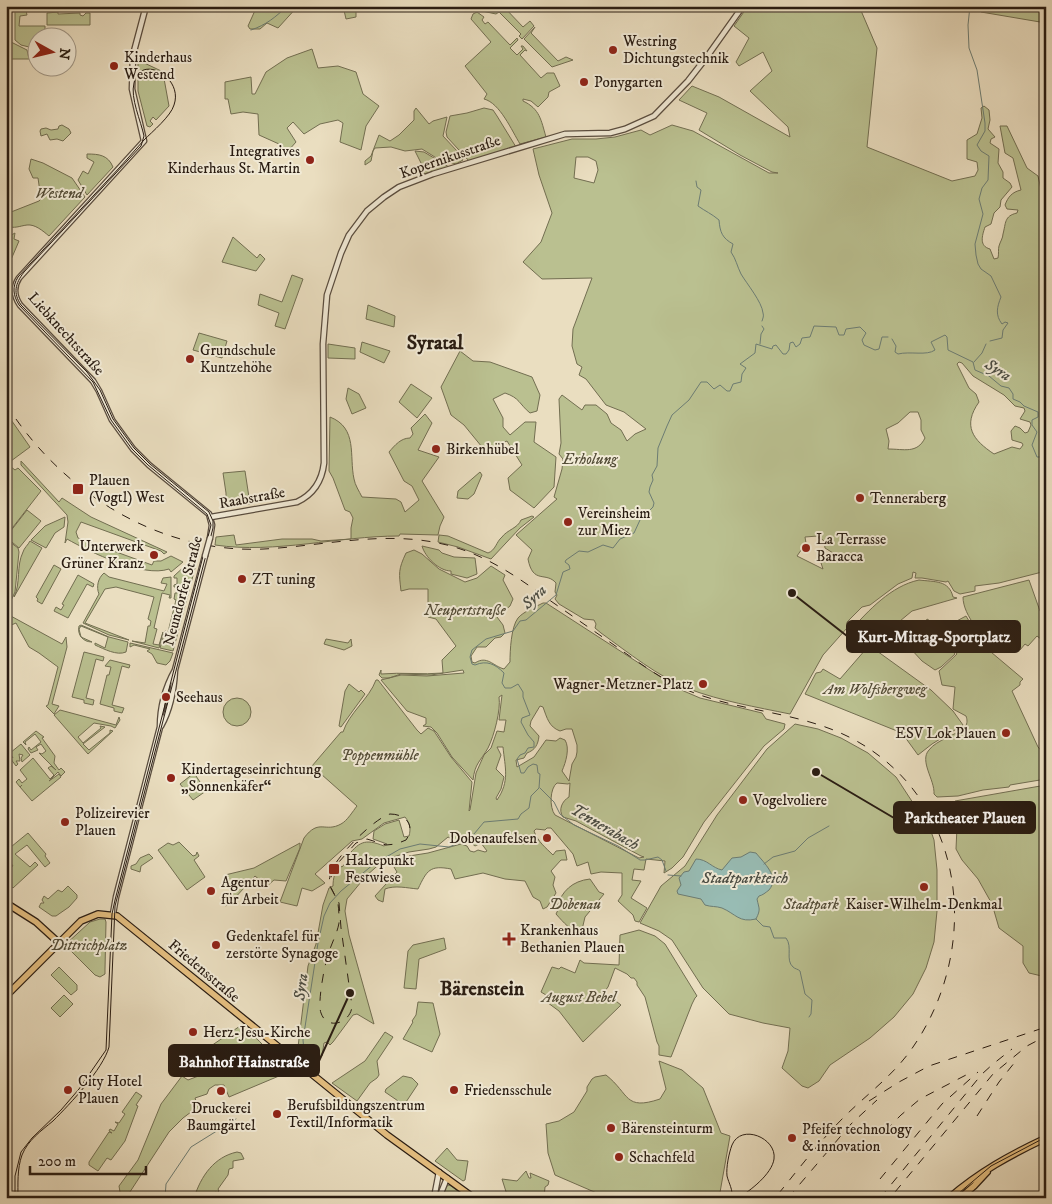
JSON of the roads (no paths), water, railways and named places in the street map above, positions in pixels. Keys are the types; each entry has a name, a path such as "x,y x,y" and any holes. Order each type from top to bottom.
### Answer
{"main road":[{"path":"6,903 36,922 59,943"},
{"path":"6,996 78,924 89,916 113,914"},
{"name":"Friedensstraße","path":"113,914 136,930 197,982 387,1135 439,1172"},
{"path":"949,1198 969,1180 1046,1138"},
{"path":"960,1198 990,1168"},
{"path":"439,1172 474,1198"}],"street":[{"name":"Liebknechtstraße","path":"146,6 133,54 132,89 144,141 19,278 15,294 20,305 93,382 112,420 133,449 149,465 204,508 211,518"},
{"name":"Kopernikusstraße","path":"325,454 323,344 327,295 349,235 367,211 400,187 425,176 553,137 575,133 610,132 633,126 654,116 688,81 743,6"},
{"name":"Raabstraße","path":"211,518 293,504 303,500 322,477 325,454"},
{"name":"Neundorfer Straße","path":"113,914 160,727 169,709 175,670 210,538 211,518"},
{"name":"Neundorfer Straße","path":"160,727 160,713 167,684 175,670"},
{"path":"434,1198 439,1172"},
{"path":"439,1198 447,1178"}],"water":[{"name":"Stadtparkteich","path":"750,852 756,853 763,861 770,870 773,880 769,890 757,899 759,911 756,919 741,919 722,908 705,905 701,899 678,894 677,891 681,885 679,878 684,872 689,871 696,859 703,860 722,870 732,858 741,857"}],"waterway":[{"path":"251,30 261,26 287,6"},
{"path":"970,6 968,25 969,48 977,70 985,123 985,131 977,145 981,151 989,156 988,180 982,188 979,199 983,214 975,244 976,255 978,264 981,269 991,276 1001,297 998,304 998,317 1002,324 1008,323 1003,330 1002,338 990,341"},
{"path":"696,181 697,187 701,190 698,206 719,220 722,234 733,244 731,252 741,274 760,304 763,315 762,321"},
{"path":"760,344 761,334 764,329 762,326"},
{"name":"Syra","path":"304,1052 303,1040 318,943 324,916 330,903 341,891 374,864 400,849 420,844 449,847 474,834 484,822 518,819 529,808 531,796 539,788 540,774 538,773 537,765 533,764 524,773 521,773 517,759 528,748 534,747 534,742 521,722 522,718 530,715 523,692 518,684 511,688 505,688 502,683 504,673 494,665 487,663 472,664 470,657 472,650 486,639 513,631 520,621 526,620 556,595 563,572 570,569 569,565 565,562 566,560 579,551 588,552 603,545 613,548 620,539 634,533 640,520 653,507 654,503 649,492 653,480 652,475 657,466 658,448 667,426 672,415 689,400 701,382 707,382 714,389 720,385 727,391 730,391 733,384 741,382 742,374 746,368 740,364 755,353 756,344 772,349 776,345 783,354 786,354 790,343 793,342 796,347 800,344 802,338 810,337 814,326 836,327 839,335 844,335 846,329 860,327 866,333 862,340 864,345 875,350 879,349 882,337 888,337"},
{"name":"Syra","path":"892,339 896,346 895,352 898,354 923,353 935,350 931,342 945,335 947,337 948,350 973,362 975,370 989,376 1001,386 1009,388 1013,394 1013,399 1038,412 1038,417 1032,420 1032,425 1037,432 1032,445 1037,457 1046,459"},
{"path":"974,362 982,353 986,344"},
{"name":"Tennerabach","path":"540,788 554,802 560,814 574,825 618,846 640,860 658,857 662,860 666,871"},
{"path":"764,864 773,857 795,851 808,838 829,826"},
{"name":"Tennerabach","path":"668,875 681,876"},
{"name":"Tennerabach","path":"756,919 763,926 770,927 774,938 786,938 789,945 791,964 800,971 805,994 812,1000 809,1017"},
{"name":"Syra","path":"165,1198 166,1184 191,1147 236,1119"}],"tram line":[{"path":"15,1198 15,1176 21,1152 32,1138 61,1110 79,1089 106,1050 112,914 211,525 207,514 148,465 132,449 111,420 93,382 19,305 14,291 18,277 141,143 144,140 161,124 169,114 174,105 175,95 173,86 160,72 152,69 144,70 138,74 133,89 133,96 144,136 141,146 24,272 17,285 16,292 21,305 87,372 100,390 113,419 134,448 150,464 209,512 213,521 213,528 115,906 109,1047 106,1056 85,1086 53,1121 31,1140 22,1155 19,1166 18,1198"},
{"path":"732,1198 727,1176 728,1160 732,1145 737,1138 743,1135 758,1136 770,1145 774,1159 760,1182 738,1198"},
{"path":"953,1198 991,1166 1046,1137"}],"railway":[{"path":"6,404 29,436 55,464 84,490 116,511 151,529 187,541 225,548 264,549 351,540 395,538 438,543 467,551 507,571 645,667 678,686 720,701 787,716 830,729 851,738 890,764 919,797 940,836 951,877 954,921 949,965 935,1007 906,1057 835,1127 775,1198"},
{"path":"390,814 376,822 358,837 343,854 330,874 330,884 331,887 332,891 338,904 339,923 327,957 321,992 321,1013 328,1022 338,1023 348,1017 352,1006 339,903 330,886 331,877 338,863 356,843 367,839 386,845 406,840 410,830 408,822 401,816 390,814"},
{"path":"869,1101 929,1066 1046,1027"},
{"path":"895,1192 993,1074 1027,1046 1046,1036"},
{"path":"880,1198 982,1074 1012,1049"},
{"path":"977,1116 999,1082 1015,1062"},
{"path":"880,1179 942,1104 978,1072"},
{"path":"885,1131 920,1099 966,1075"},
{"path":"788,1198 851,1124 877,1100"}],"place":[{"name":"Westring Dichtungstechnik","path":"613,50"},
{"name":"Kinderhaus Westend","path":"114,66"},
{"name":"Ponygarten","path":"584,82"},
{"name":"Integratives Kinderhaus St. Martin","path":"310,160"},
{"name":"Grundschule Kuntzehöhe","path":"190,359"},
{"name":"Birkenhübel","path":"436,449"},
{"name":"Plauen (Vogtl) West","path":"78,489"},
{"name":"Tenneraberg","path":"860,498"},
{"name":"Vereinsheim zur Miez","path":"568,522"},
{"name":"La Terrasse Baracca","path":"806,548"},
{"name":"Unterwerk Grüner Kranz","path":"154,555"},
{"name":"ZT tuning","path":"242,579"},
{"name":"Kurt-Mittag-Sportplatz","path":"792,593"},
{"name":"Wagner-Metzner-Platz","path":"703,684"},
{"name":"Seehaus","path":"166,697"},
{"name":"ESV Lok Plauen","path":"1006,733"},
{"name":"Parktheater Plauen","path":"816,772"},
{"name":"Kindertageseinrichtung „Sonnenkäfer“","path":"171,778"},
{"name":"Vogelvoliere","path":"743,800"},
{"name":"Polizeirevier Plauen","path":"65,822"},
{"name":"Dobenaufelsen","path":"547,838"},
{"name":"Haltepunkt Festwiese","path":"334,869"},
{"name":"Kaiser-Wilhelm-Denkmal","path":"924,887"},
{"name":"Agentur für Arbeit","path":"211,891"},
{"name":"Krankenhaus Bethanien Plauen","path":"509,939"},
{"name":"Gedenktafel für zerstörte Synagoge","path":"216,945"},
{"name":"Bahnhof Hainstraße","path":"350,993"},
{"name":"Herz-Jesu-Kirche","path":"193,1032"},
{"name":"City Hotel Plauen","path":"68,1090"},
{"name":"Friedensschule","path":"454,1090"},
{"name":"Druckerei Baumgärtel","path":"221,1091"},
{"name":"Berufsbildungszentrum Textil/Informatik","path":"277,1114"},
{"name":"Bärensteinturm","path":"611,1128"},
{"name":"Pfeifer technology & innovation","path":"792,1138"},
{"name":"Schachfeld","path":"619,1157"}],"district":[{"name":"Syratal","path":"435,343"},
{"name":"Bärenstein","path":"482,989"}],"park label":[{"name":"Westend","path":"59,193"},
{"name":"Erholung","path":"590,459"},
{"name":"Neupertstraße","path":"465,610"},
{"name":"Am Wolfsbergweg","path":"875,689"},
{"name":"Poppenmühle","path":"380,755"},
{"name":"Dobenau","path":"575,904"},
{"name":"Stadtpark","path":"811,904"},
{"name":"Dittrichplatz","path":"89,945"},
{"name":"August Bebel","path":"579,997"}]}
